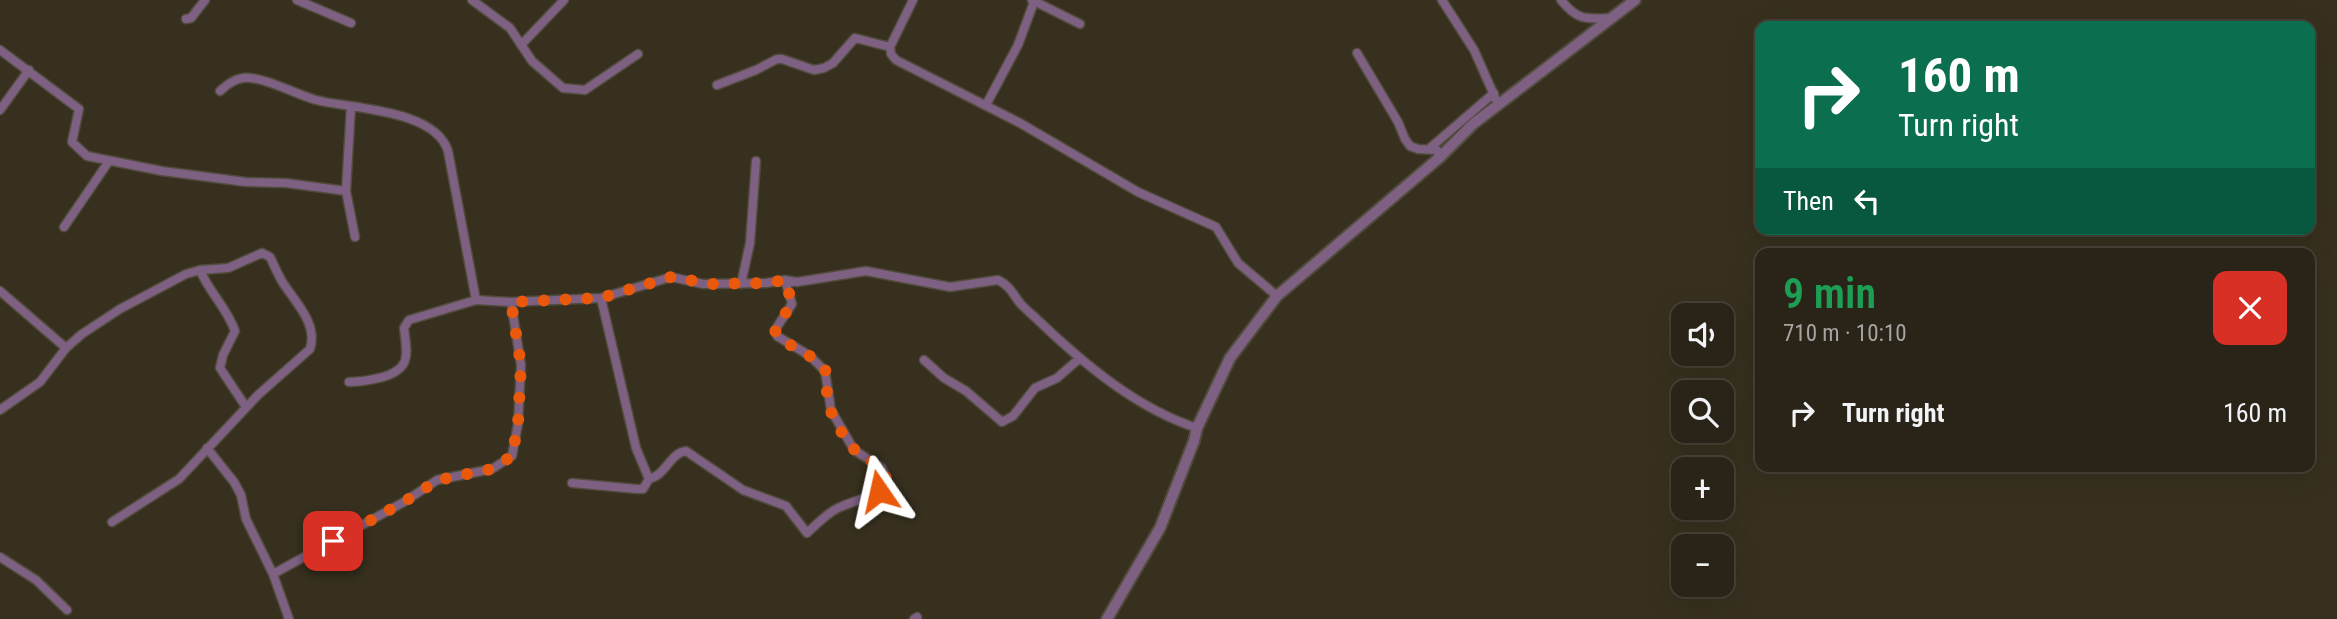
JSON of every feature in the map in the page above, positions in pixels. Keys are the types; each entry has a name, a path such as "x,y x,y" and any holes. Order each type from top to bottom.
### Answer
{"street":[{"path":"186,19 191,18 205,0"},
{"path":"297,0 351,23"},
{"path":"472,0 510,28 532,61 563,88 585,90 638,54"},
{"path":"521,45 565,0"},
{"path":"914,0 890,47 896,60 986,105 1138,191 1216,227 1238,263 1277,296"},
{"path":"1442,0 1474,50 1498,104"},
{"path":"1561,0 1573,14 1582,18 1611,18"},
{"path":"1107,619 1160,528 1190,453 1197,428 1230,358 1277,296 1439,158 1473,124 1634,0"},
{"path":"986,105 1018,45 1033,1 1080,24"},
{"path":"717,85 756,70 776,58 814,70 824,68 833,63 855,38 890,47"},
{"path":"0,50 79,109 72,142 87,156 246,182 286,183 345,191"},
{"path":"1357,53 1410,146 1437,150 1439,158"},
{"path":"0,110 29,70"},
{"path":"220,91 234,80 255,79 319,101 392,113 411,119 441,138 446,144 476,300"},
{"path":"1430,148 1494,93"},
{"path":"351,106 345,191 355,237"},
{"path":"64,227 110,161"},
{"path":"741,284 750,243 756,161"},
{"path":"0,410 40,382 66,348 82,334 120,309 186,274 228,268 266,253 312,329 313,341 310,349 258,395 179,479 113,522"},
{"path":"200,270 217,302 232,320 236,331 223,355 220,368 247,407"},
{"path":"349,382 365,382 396,373 404,366 407,353 404,328 409,320 476,300 511,302 601,298 671,277 704,284 741,284 785,280 797,282 866,271 950,287 999,280 1005,283 1021,305 1080,358 1169,419 1197,428"},
{"path":"572,483 643,489 649,479 658,477 676,454 686,451 743,490 786,506 807,533 823,517 865,498 884,485 886,477 881,468 854,450 831,410 825,370 810,356 777,336 775,330 792,303 785,280"},
{"path":"0,291 66,348"},
{"path":"601,298 636,448 649,479"},
{"path":"273,574 404,502 438,480 492,469 512,456 518,424 521,365 511,302"},
{"path":"924,360 1002,422 1013,416 1035,388 1057,378 1080,358"},
{"path":"207,448 241,495 246,519 273,574 289,619"},
{"path":"0,557 36,580 67,610"}],"route":[{"path":"333,541 438,480 492,469 512,456 518,424 521,365 511,302 601,298 657,279 671,277 704,284 785,280 792,303 775,330 777,336 810,356 825,370 831,410 847,439 854,450 881,468 886,477 879,491"}]}
